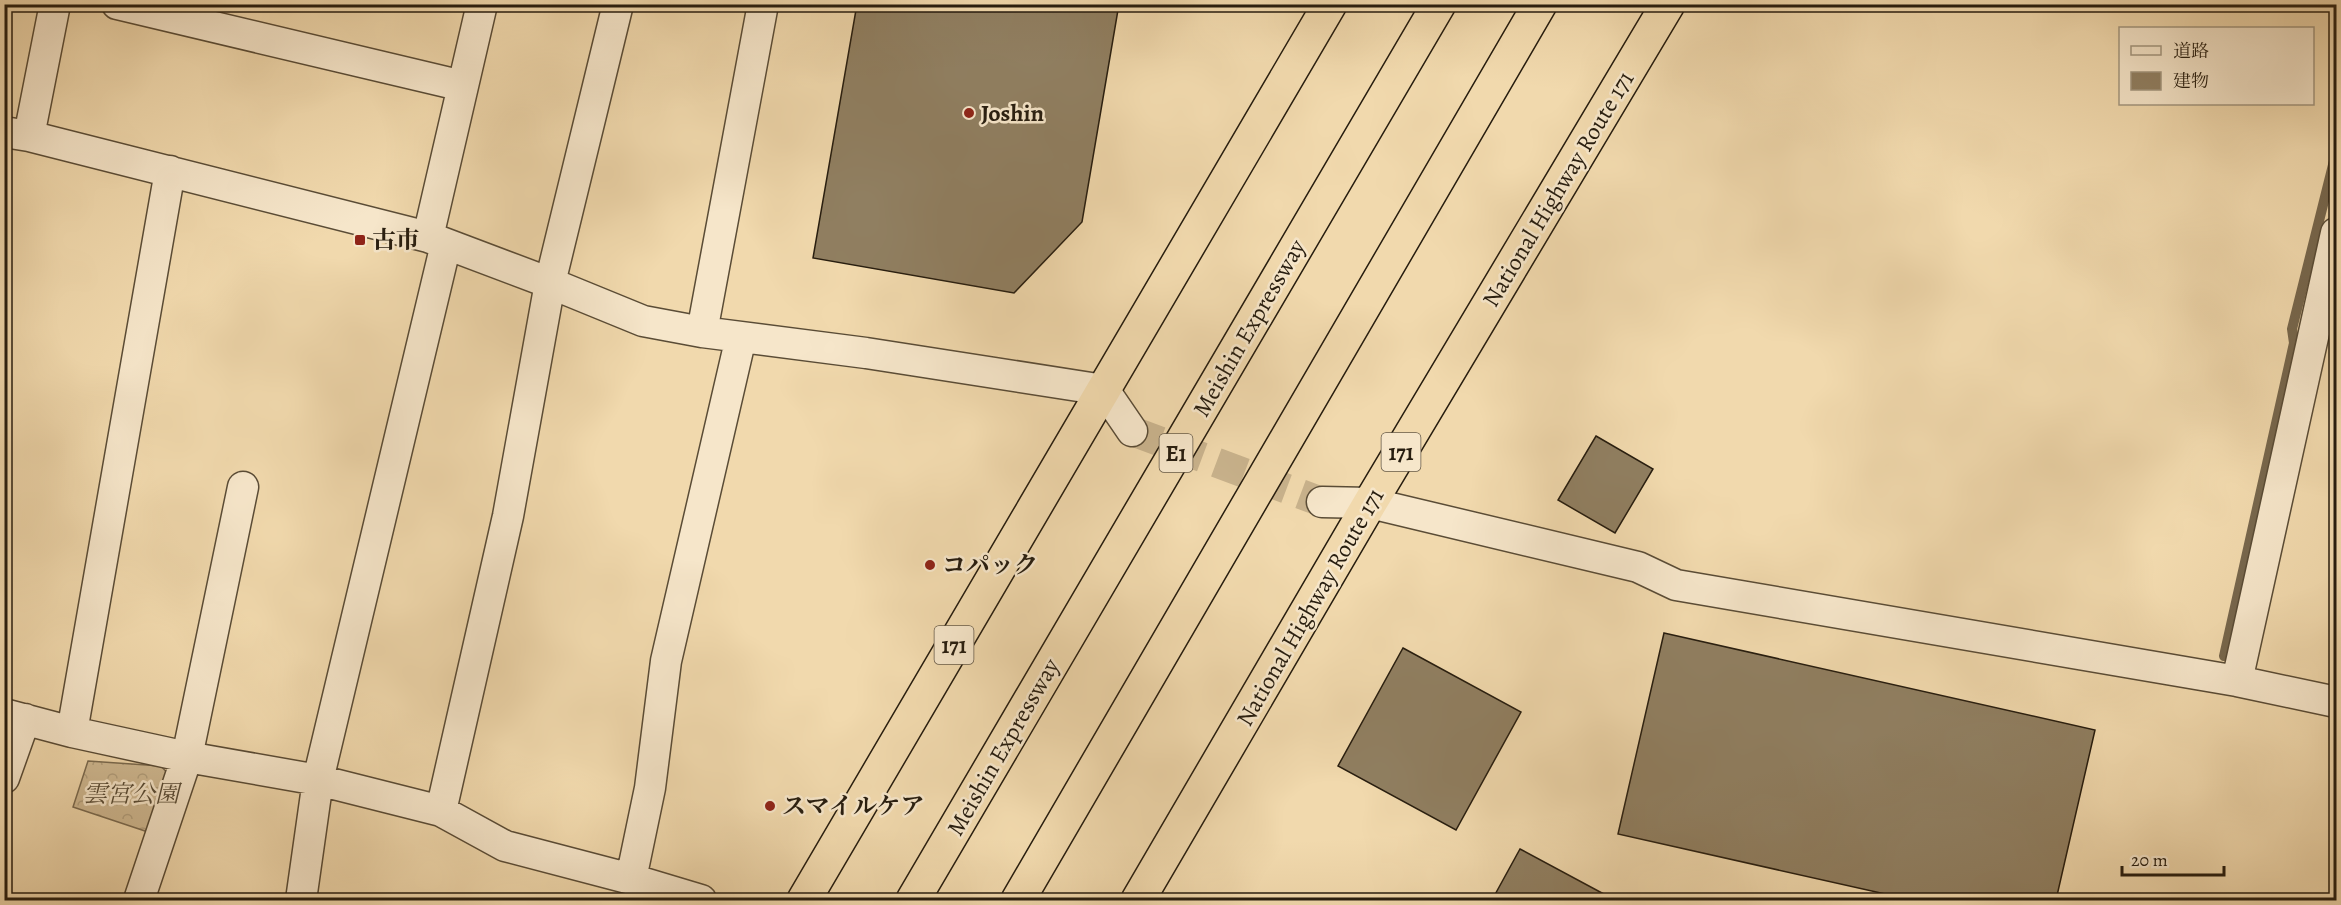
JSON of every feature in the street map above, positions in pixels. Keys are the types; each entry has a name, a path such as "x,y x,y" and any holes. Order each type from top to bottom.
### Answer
{"highway":[{"name":"171","path":"804,900 1330,4"},
{"name":"Meishin Expressway","path":"913,900 1439,4"},
{"path":"1018,900 1540,4"},
{"name":"National Highway Route 171","path":"1138,900 1370,503 1668,4"}],"street":[{"path":"55,4 17,134 437,240 643,321 702,332 866,353 1104,390 1132,431"},
{"path":"117,4 463,86"},
{"path":"301,900 318,780 437,240 463,86 482,4"},
{"path":"441,811 508,516 550,283 618,4"},
{"path":"702,332 763,4"},
{"path":"72,732 170,171"},
{"path":"2237,681 2337,233"},
{"path":"631,879 650,788 666,661 741,337"},
{"path":"139,900 187,757 243,487"},
{"path":"1322,502 1370,503 1638,567 1676,585 2237,681 2337,702"},
{"path":"4,778 15,716 72,732 187,757 318,780 441,811 505,846 701,900"}],"green space":[{"name":"雲宮公園","path":"88,761 161,766 170,776 151,833 73,807"}],"building":[{"name":"Joshin","path":"857,4 1119,4 1082,222 1014,293 813,258"},
{"path":"1596,436 1653,469 1615,533 1558,500"},
{"path":"1664,633 2095,730 2056,900 1912,900 1618,834"},
{"path":"1403,648 1521,712 1456,830 1338,766"},
{"path":"1520,849 1615,900 1492,900"}],"waterway":[{"path":"2224,656 2294,343 2292,329 2336,153"}],"tunnel":[{"path":"1132,431 1322,502"}],"place":[{"name":"Joshin","path":"969,113"},
{"name":"古市","path":"360,240"},
{"name":"コパック","path":"930,565"},
{"name":"スマイルケア","path":"770,806"}]}
